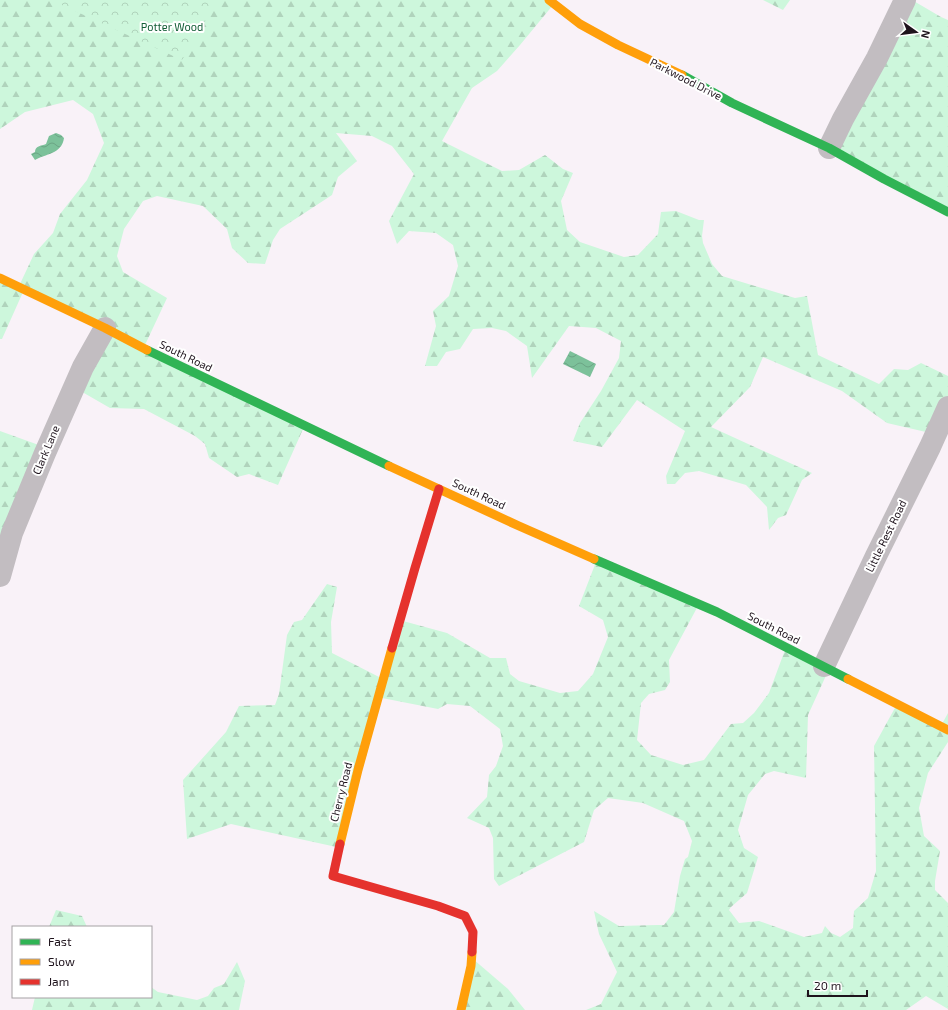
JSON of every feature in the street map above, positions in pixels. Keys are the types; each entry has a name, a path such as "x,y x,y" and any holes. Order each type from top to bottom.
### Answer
{"street":[{"name":"Parkwood Drive","path":"549,0 580,24 618,45 675,71 732,103 829,148 884,179 948,212"},
{"path":"829,148 843,119 877,58 905,0"},
{"name":"South Road","path":"0,278 105,328 163,358 438,489 717,612 948,730"},
{"name":"Clark Lane","path":"0,576 12,533 45,452 83,367 105,328"},
{"name":"Little Rest Road","path":"824,666 948,407"},
{"name":"Cherry Road","path":"438,489 358,770 333,876 438,906 466,916 473,932 471,966 461,1010"}],"green space":[{"path":"0,0 548,0 553,5 520,45 497,71 472,88 442,141 502,171 519,170 545,155 563,169 573,173 561,201 567,230 580,242 624,257 638,255 658,234 661,212 676,211 699,220 704,220 702,236 703,243 712,264 722,276 795,298 807,296 818,355 879,384 894,369 908,370 921,363 948,376 948,417 939,435 887,423 842,391 763,357 750,387 711,427 812,473 802,480 786,515 778,518 769,530 767,507 746,485 699,471 685,473 675,484 667,484 666,476 685,431 637,400 602,447 573,441 580,423 601,391 619,358 621,341 596,328 569,326 532,378 527,346 506,331 492,328 473,329 460,349 446,352 437,366 425,366 436,326 433,311 449,296 458,266 453,245 436,233 409,231 397,244 389,221 414,174 392,146 372,136 336,133 357,161 338,177 332,195 280,229 273,240 265,264 248,263 232,248 227,229 203,206 157,196 143,201 124,229 117,256 123,272 167,298 145,345 304,427 278,485 249,474 237,477 209,458 205,444 195,436 144,409 110,408 77,389 106,329 23,292 2,339 0,339 0,277 20,284 34,254 53,233 60,214 87,180 104,143 93,114 73,100 25,112 0,129"},
{"name":"Potter Wood","path":"51,0 218,0 182,60"},
{"path":"763,0 790,0 783,10"},
{"path":"912,0 948,20 948,210 832,146"},
{"path":"0,431 47,448 0,536"},
{"path":"596,562 699,604 669,660 670,682 665,690 649,694 641,703 637,740 651,755 683,765 704,760 731,724 743,723 754,713 769,693 785,650 829,669 808,715 806,778 774,771 765,774 748,795 738,830 744,848 758,857 747,893 729,910 739,923 759,921 804,937 822,933 825,926 831,933 840,937 853,928 854,911 868,898 876,871 874,746 896,706 942,724 948,713 948,742 928,773 919,808 924,836 940,851 935,890 948,903 948,1009 926,996 906,1010 586,1010 601,1004 617,972 599,934 594,911 619,926 664,925 674,912 680,876 685,859 688,857 692,841 684,821 643,803 608,798 594,810 584,842 499,886 494,879 493,838 489,828 467,818 487,797 489,775 496,766 503,746 500,729 470,706 447,704 438,709 382,698 341,848 231,824 187,839 183,780 226,732 239,706 275,705 279,694 287,635 294,622 302,620 327,584 337,587 331,622 332,653 385,680 403,621 447,633 490,658 506,658 510,674 519,681 560,693 578,691 593,674 608,637 603,620 579,606"},
{"path":"56,910 82,916 87,926 49,926"},
{"path":"473,959 508,989 525,1010 462,1010"},
{"path":"237,962 245,981 239,1010 32,1010 35,998 152,998 152,988 158,992 197,1000 208,996 214,988 224,984"}],"water":[{"path":"56,133 64,138 60,147 52,153 35,160 31,154 35,152 37,147 46,144 49,136"},
{"path":"570,351 596,364 590,377 563,364"}],"traffic: fast":[{"path":"682,75 732,103 829,148 884,179 948,212"},
{"path":"147,350 389,466"},
{"path":"594,559 717,612 848,679"}],"traffic: slow":[{"path":"549,0 580,24 618,45 682,75"},
{"path":"0,278 105,328 147,350"},
{"path":"389,466 594,559"},
{"path":"340,844 358,770 392,648"},
{"path":"848,679 948,730"},
{"path":"461,1010 471,966 472,952"}],"traffic: jam":[{"path":"392,648 439,489"},
{"path":"340,844 333,876 438,906 465,916 473,932 472,952"}]}
